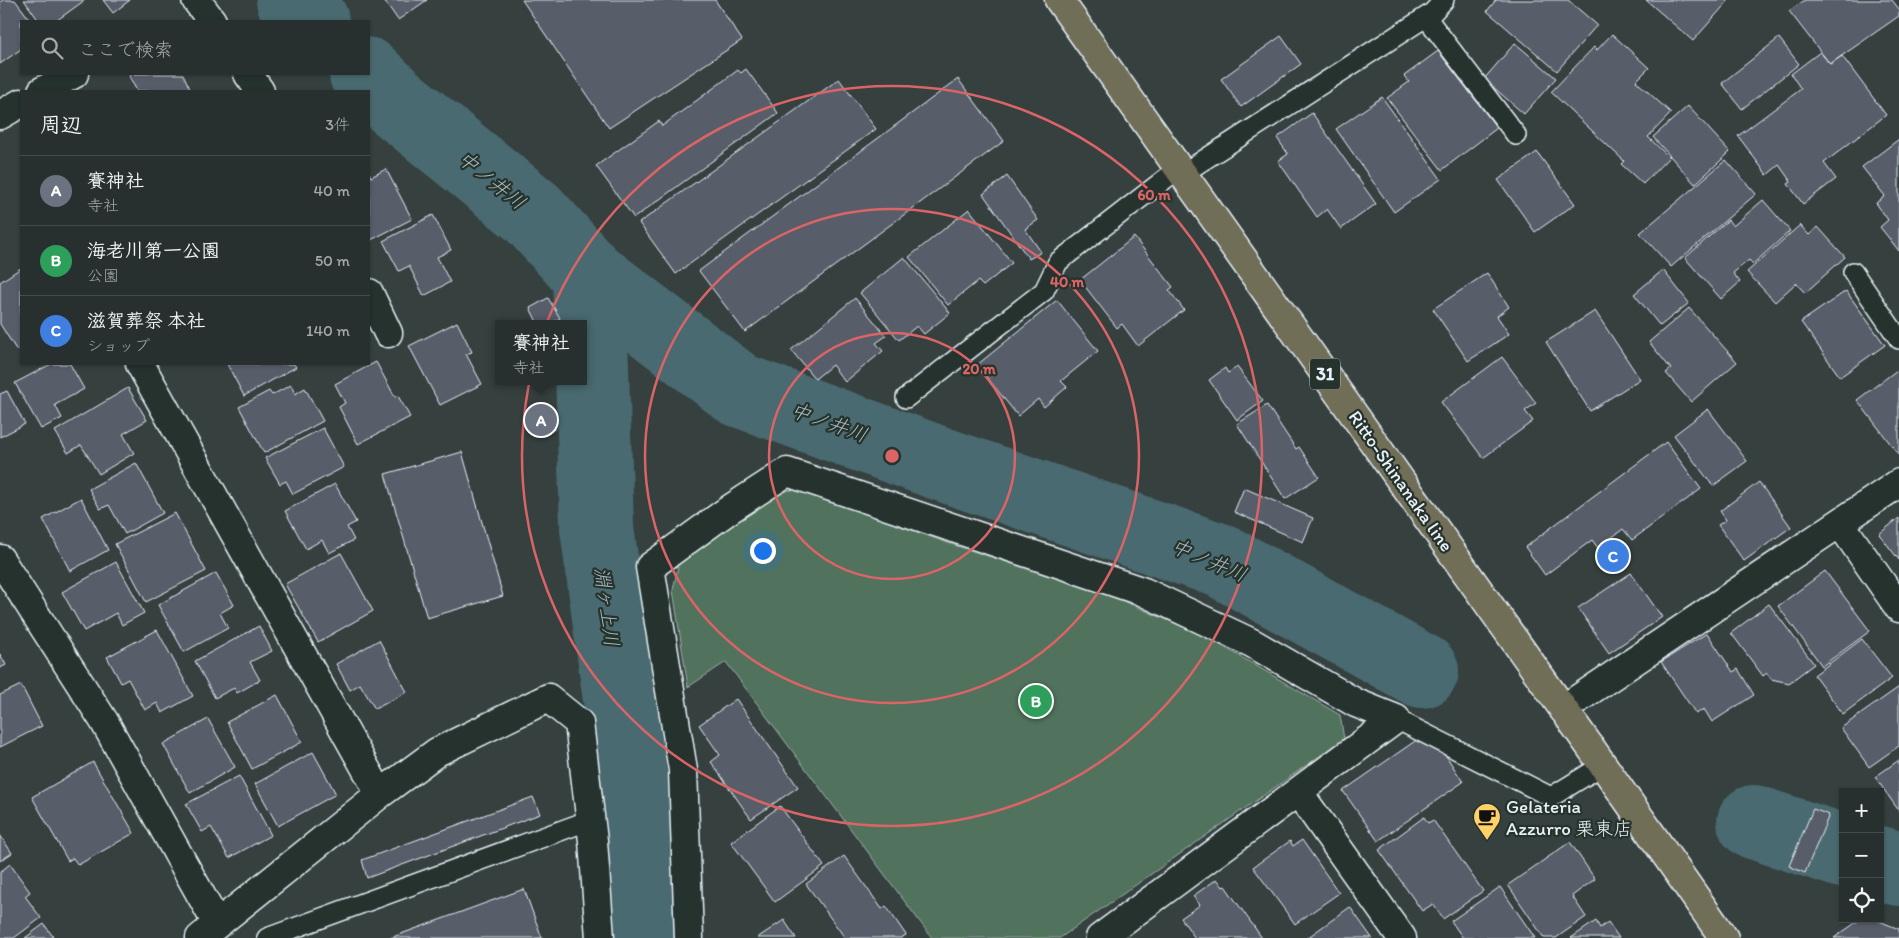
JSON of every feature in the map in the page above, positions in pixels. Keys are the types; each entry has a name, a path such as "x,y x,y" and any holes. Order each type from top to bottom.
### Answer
{"main road":[{"name":"Ritto-Shinanaka line","path":"1059,0 1724,938"}],"street":[{"path":"196,0 211,20"},
{"path":"44,90 72,75"},
{"path":"249,75 259,90"},
{"path":"0,115 20,104"},
{"path":"370,295 388,333"},
{"path":"141,365 380,794"},
{"path":"689,938 682,770 650,567 730,509 788,472 1144,592 1252,643 1356,703 1396,719"},
{"path":"1563,709 1899,483"},
{"path":"1840,523 1899,608"},
{"path":"0,559 104,720 208,931 380,794 437,752 548,698 579,723 590,820 600,938"},
{"path":"1100,938 1299,793 1396,719"},
{"path":"1299,793 1402,938"}],"lane":[{"path":"906,398 1044,292 1058,262 1180,171 1426,17 1444,0"},
{"path":"1426,17 1516,135"},
{"path":"1853,272 1899,339"},
{"path":"1396,719 1550,797 1603,765"},
{"path":"267,938 590,820"}],"green space":[{"path":"796,489 948,543 1116,598 1207,637 1340,715 1344,739 1060,938 932,938 726,662 688,687 673,590 679,562 778,493"}],"building":[{"path":"3,0 15,0 30,20 20,20 20,50 0,64 0,2"},
{"path":"24,0 85,0 57,20 38,20"},
{"path":"103,0 130,0 113,13"},
{"path":"384,0 427,0 398,20"},
{"path":"522,0 715,0 742,40 609,128"},
{"path":"1496,0 1568,0 1597,25 1557,71 1487,11"},
{"path":"1646,0 1729,0 1693,41"},
{"path":"1805,0 1892,0 1899,9 1899,16 1830,64 1789,11"},
{"path":"1612,34 1649,68 1636,81 1671,113 1648,137 1669,157 1643,184 1621,164 1624,161 1551,92 1594,47 1597,50"},
{"path":"1281,36 1301,64 1241,107 1221,79"},
{"path":"1779,38 1799,64 1742,109 1722,83"},
{"path":"1515,43 1556,78 1524,114 1484,79"},
{"path":"1438,51 1497,128 1442,170 1387,98 1409,82 1404,76"},
{"path":"1820,52 1830,64 1842,56 1886,115 1824,163 1836,179 1803,204 1788,184 1791,182 1779,165 1767,175 1738,136 1801,89 1791,74"},
{"path":"746,69 778,113 634,218 596,166 659,121 662,126 738,70 741,73"},
{"path":"183,75 191,90 136,90 129,76"},
{"path":"839,79 876,129 676,274 639,223"},
{"path":"958,79 1004,141 745,332 699,271"},
{"path":"1382,97 1441,179 1394,212 1336,129"},
{"path":"1688,106 1730,152 1695,184 1653,137"},
{"path":"1312,113 1376,204 1341,229 1327,209 1317,217 1278,161 1288,154 1277,138"},
{"path":"1899,139 1899,251 1880,227 1888,220 1876,203 1885,196 1862,167"},
{"path":"1537,152 1575,204 1535,232 1498,180"},
{"path":"1726,160 1756,194 1671,267 1640,233"},
{"path":"386,169 412,219 370,240 370,175 371,177"},
{"path":"1007,176 1038,220 1025,229 1041,252 1029,259 983,194"},
{"path":"1763,200 1790,231 1753,264 1749,260 1733,273 1740,282 1721,299 1685,258 1728,220 1733,226"},
{"path":"969,209 1012,263 983,286 978,281 948,305 909,257"},
{"path":"433,215 451,250 437,257 450,282 424,296 409,266 399,271 383,241"},
{"path":"1800,225 1809,235 1818,227 1845,257 1805,293 1796,283 1775,302 1747,272"},
{"path":"1134,237 1173,287 1169,290 1184,310 1138,346 1122,324 1117,328 1080,280"},
{"path":"904,257 950,313 924,334 917,326 899,340 860,293"},
{"path":"20,269 20,349 17,351 0,324 0,282"},
{"path":"1663,270 1689,303 1660,326 1634,294"},
{"path":"1487,273 1509,307 1497,316 1509,334 1468,361 1433,309"},
{"path":"1846,291 1885,345 1840,377 1801,322"},
{"path":"548,298 560,318 557,320 536,320 530,308"},
{"path":"855,298 886,336 876,343 883,351 845,382 832,365 815,379 791,350"},
{"path":"1057,300 1098,351 1061,381 1067,387 1044,407 1038,399 1018,416 977,365"},
{"path":"1689,308 1737,362 1691,402 1666,373 1671,369 1649,342"},
{"path":"1595,311 1640,379 1590,411 1546,342"},
{"path":"457,322 472,352 466,354 482,384 440,405 409,346"},
{"path":"1502,357 1536,403 1525,411 1533,421 1483,458 1441,402"},
{"path":"376,362 395,397 398,396 410,417 358,444 339,407 345,403 335,384"},
{"path":"49,365 71,365 84,389 55,405 62,418 41,429 15,383"},
{"path":"228,365 295,365 296,367 244,396"},
{"path":"1237,367 1263,401 1237,420 1209,380 1225,368 1228,373"},
{"path":"1897,370 1899,372 1899,455 1857,400"},
{"path":"291,385 295,394 305,388 323,421 264,453 239,407 269,391 272,395"},
{"path":"128,388 147,420 123,434 134,453 99,474 81,445 68,453 55,431"},
{"path":"7,391 25,424 0,437 0,394"},
{"path":"1267,405 1296,449 1299,447 1319,477 1285,499 1237,424"},
{"path":"547,406 555,429 536,435 528,412"},
{"path":"1708,409 1747,461 1713,486 1674,435"},
{"path":"323,428 344,467 293,494 286,481 280,484 265,458"},
{"path":"1666,442 1701,489 1632,540 1623,529 1598,548 1592,540 1545,575 1525,547"},
{"path":"462,452 503,596 427,618 385,474"},
{"path":"136,463 163,513 125,534 109,505 100,509 89,489"},
{"path":"1759,482 1791,527 1744,561 1718,525 1726,520 1720,511"},
{"path":"335,484 356,522 347,527 354,540 329,553 322,540 306,549 285,511"},
{"path":"1244,488 1313,518 1303,542 1234,512"},
{"path":"81,498 108,550 70,571 43,519"},
{"path":"175,513 206,571 146,602 115,544"},
{"path":"1899,518 1899,560 1879,534"},
{"path":"341,553 373,611 318,642 285,584"},
{"path":"116,562 144,613 122,625 116,613 84,631 62,592"},
{"path":"1825,571 1870,631 1822,666 1778,606"},
{"path":"216,573 234,605 220,613 228,628 184,652 158,605"},
{"path":"1631,573 1662,617 1609,653 1578,608"},
{"path":"1769,604 1814,664 1789,683 1771,679 1767,673 1763,676 1731,633"},
{"path":"259,626 272,651 250,662 260,680 237,693 234,688 215,698 195,661"},
{"path":"157,630 193,696 162,713 157,703 145,710 128,679 121,683 107,657"},
{"path":"1707,633 1733,672 1738,669 1754,695 1712,722 1704,709 1696,714 1661,662"},
{"path":"1862,639 1892,678 1843,714 1814,675"},
{"path":"379,640 407,692 375,709 360,684 350,690 336,664"},
{"path":"0,654 6,665 0,668"},
{"path":"21,685 42,726 0,747 0,695"},
{"path":"1899,687 1899,746 1869,767 1841,728"},
{"path":"277,695 302,742 252,769 227,722"},
{"path":"736,699 798,787 751,819 711,762 720,755 699,725"},
{"path":"208,719 235,767 190,793 163,744"},
{"path":"1418,739 1443,751 1463,782 1378,841 1343,791"},
{"path":"313,752 336,794 278,826 255,784"},
{"path":"1899,760 1899,811 1884,788 1875,777"},
{"path":"93,762 134,833 78,865 73,858 68,861 32,797"},
{"path":"239,776 271,835 229,858 211,827 202,832 186,804"},
{"path":"533,797 540,814 367,878 362,860"},
{"path":"780,806 824,866 775,902 731,842"},
{"path":"1813,809 1829,815 1805,873 1789,866"},
{"path":"1424,817 1428,823 1433,820 1483,891 1443,919 1433,904 1422,911 1379,850"},
{"path":"0,835 12,853 0,861"},
{"path":"1302,840 1339,893 1295,924 1253,867 1290,841 1293,846"},
{"path":"1570,842 1595,879 1572,896 1586,917 1556,938 1544,938 1508,885"},
{"path":"844,856 882,909 886,906 906,935 901,938 845,938 806,884"},
{"path":"10,864 30,892 25,896 41,918 14,938 0,938 0,872"},
{"path":"1217,879 1223,887 1225,886 1262,938 1195,938 1181,918 1200,905 1193,896"},
{"path":"1500,887 1535,938 1463,938 1451,921"},
{"path":"524,889 542,938 390,938"},
{"path":"1350,907 1372,938 1307,938"},
{"path":"784,920 796,938 757,938"},
{"path":"1596,921 1600,928 1608,922 1619,938 1571,938"},
{"path":"1855,923 1884,923 1899,929 1899,938 1834,938"},
{"path":"44,924 54,938 25,938"}],"waterway":[{"name":"中ノ井川","path":"293,0 311,20"},
{"name":"中ノ井川","path":"367,75 392,99 533,213 589,275 739,390 936,462 1222,561 1422,671"},
{"name":"淵ヶ上川","path":"589,275 597,528 632,789 639,938"},
{"name":"中ノ井川","path":"1754,822 1839,850"},
{"name":"中ノ井川","path":"1884,864 1899,869"}],"place":[{"name":"賽神社","path":"541,420"},
{"name":"滋賀葬祭 本社","path":"1613,556"},
{"name":"海老川第一公園","path":"1036,701"},
{"name":"Gelateria Azzurro 栗東店","path":"1487,841"}]}
